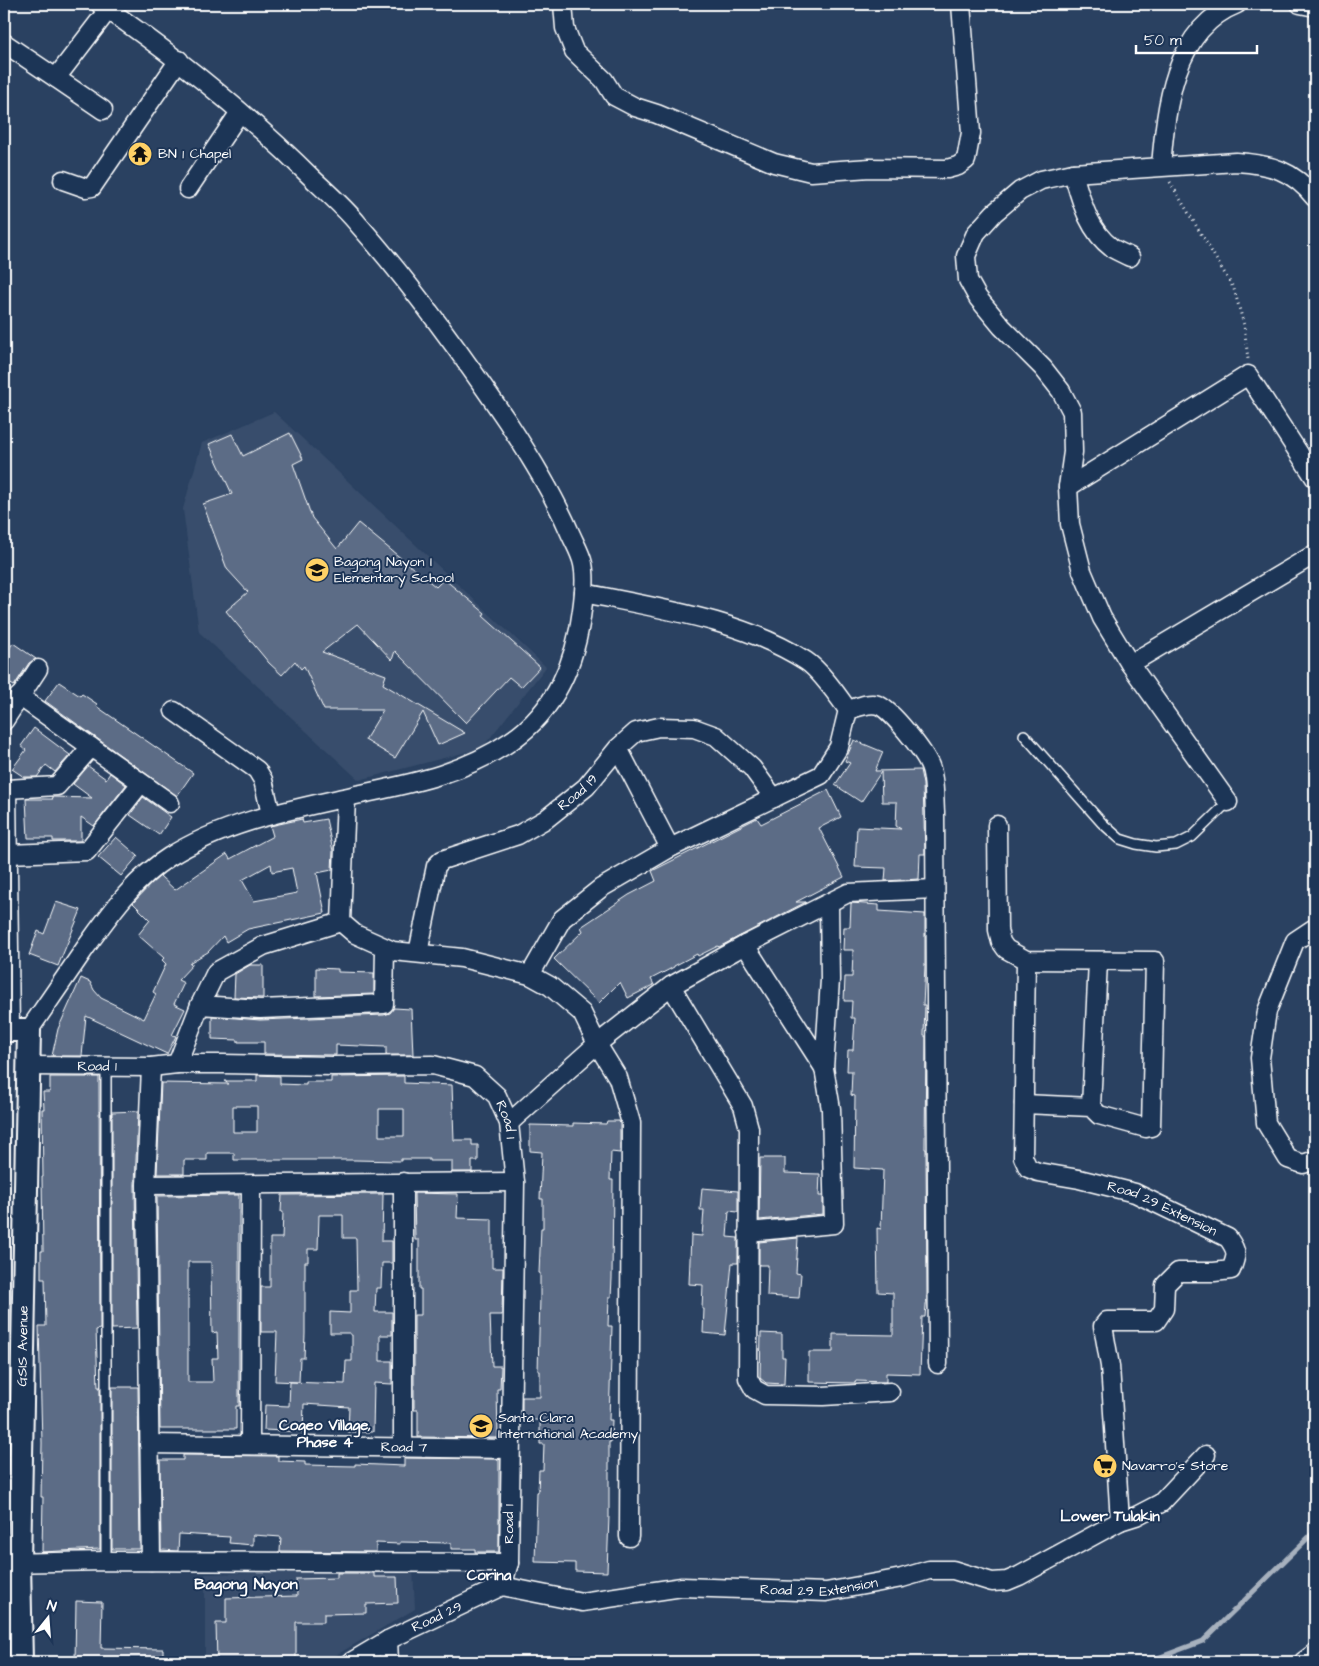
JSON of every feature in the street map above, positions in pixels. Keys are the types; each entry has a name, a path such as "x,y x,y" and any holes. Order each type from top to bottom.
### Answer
{"street":[{"path":"563,4 565,28 574,51 604,80 614,96 635,107 658,114 774,163 812,172 870,168 947,169 958,166 966,160 971,133 961,4"},
{"path":"1161,166 1169,95 1178,68 1192,39 1213,18 1236,4"},
{"path":"1300,4 1315,7"},
{"path":"14,1030 111,912 142,878 167,858 195,842 237,824 271,814 439,777 480,760 513,740 539,718 560,687 572,660 580,630 584,593 583,564 560,510 531,458 492,399 430,314 357,222 291,157 179,60 104,7 56,78"},
{"path":"4,43 102,110"},
{"path":"63,180 86,188 92,187 179,60"},
{"path":"188,189 240,112"},
{"path":"1228,802 1130,664 1102,618 1082,571 1070,524 1068,487 1073,452 1072,412 1061,391 1043,368 1002,327 978,298 968,280 966,256 976,233 994,213 1020,192 1041,180 1073,173 1161,166 1236,170 1260,164 1285,172 1305,184 1315,198"},
{"path":"1073,173 1084,210 1100,235 1112,248 1130,257"},
{"path":"1068,487 1248,375 1315,478"},
{"path":"1130,664 1315,554"},
{"path":"530,975 562,919 602,888 670,848 821,776 839,747 848,710 833,689 808,662 763,637 687,614 584,593"},
{"path":"4,720 38,670"},
{"path":"19,696 170,803"},
{"path":"848,710 865,705 877,705 888,710 926,758 931,768 935,812 938,1364"},
{"path":"174,712 256,770 263,780 271,814"},
{"name":"Road 19","path":"418,952 436,866 442,860 518,835 546,818 586,787 618,748 636,732 659,727 694,728 716,736 752,768 774,798"},
{"path":"14,1030 5,788 56,786 91,747"},
{"path":"618,748 670,848"},
{"path":"8,854 87,852 141,783"},
{"path":"341,922 346,798"},
{"path":"997,825 998,930 1006,949 1026,960 1155,961 1151,1127 1146,1128 1100,1115 1091,1107 1024,1104"},
{"path":"509,1123 597,1044 671,986 745,945 848,893 935,889"},
{"path":"748,1232 834,1224 830,1108 824,1068 830,980 829,903"},
{"path":"341,922 355,934 393,951 418,952 462,958 530,975 550,986 582,1013 597,1044 618,1078 631,1122 629,1537"},
{"path":"177,1064 200,1005 216,972 263,946 341,922"},
{"path":"1315,929 1313,928 1295,941 1267,1010 1260,1058 1266,1123 1288,1159 1303,1164 1315,1160"},
{"path":"745,945 824,1068"},
{"path":"200,1005 260,1008 384,1004 385,948"},
{"name":"Road 29 Extension","path":"1026,960 1023,1157 1028,1168 1038,1172 1079,1178 1135,1193 1228,1238 1234,1247 1237,1257 1231,1270 1178,1272 1165,1285 1164,1309 1156,1321 1107,1321 1103,1326 1110,1366 1120,1521"},
{"path":"1091,1107 1098,961"},
{"path":"671,986 742,1106 750,1128 748,1378 754,1389 765,1395 823,1396 890,1392"},
{"name":"GSIS Avenue","path":"14,1030 28,1066 12,1563 21,1662"},
{"name":"Road 1","path":"28,1066 151,1067 177,1064 433,1065 476,1076 497,1096 509,1123 515,1182 509,1562"},
{"path":"150,1561 146,1185 151,1067"},
{"path":"403,1182 403,1447"},
{"path":"146,1185 515,1182"},
{"path":"250,1185 250,1446"},
{"name":"Road 7","path":"149,1444 510,1449"},
{"name":"Road 29 Extension","path":"502,1586 582,1602 682,1587 826,1592 902,1578 929,1570 952,1570 992,1582 1007,1581 1020,1576 1120,1521 1136,1516 1160,1503 1206,1455"},
{"path":"12,1563 106,1561 509,1562 502,1586"},
{"name":"Road 29","path":"352,1662 388,1640 502,1586"},
{"path":"388,1640 389,1662"}],"lane":[{"path":"1024,735 1102,823 1120,838 1136,844 1156,847 1176,845 1192,837 1228,802"},
{"path":"106,1067 106,1561"}],"path":[{"path":"1161,166 1234,290 1244,325 1248,375"}],"shaded area":[{"name":"Bagong Nayon I Elementary School","path":"274,412 546,667 482,748 359,780 199,632 183,509 202,443"},
{"path":"413,1570 415,1609 324,1662 205,1662 205,1574"}],"building":[{"name":"Bagong Nayon I Elementary School","path":"290,433 303,459 293,464 312,518 337,549 358,523 436,587 444,579 485,613 483,616 540,667 521,687 509,677 466,723 395,651 392,660 358,624 322,652 386,675 383,684 465,733 438,745 423,712 395,758 365,740 383,710 324,710 304,666 301,669 295,661 282,675 269,663 226,611 248,592 227,569 203,504 232,494 209,444 232,434 243,456"},
{"path":"13,643 36,659 29,663 14,686 4,680 4,656"},
{"path":"59,682 80,696 82,694 97,704 96,706 193,773 177,796 45,701"},
{"path":"34,728 70,755 55,772 46,765 37,777 24,777 12,769 26,750 21,746"},
{"path":"854,740 883,752 875,771 920,770 923,784 925,854 920,854 919,879 885,881 886,868 855,867 857,827 901,829 896,826 897,802 882,802 881,772 861,802 835,785 850,763 845,761"},
{"path":"88,766 106,779 110,773 126,785 94,826 81,817 81,841 53,841 53,838 28,838 26,799 53,799 51,797 92,798 73,784"},
{"path":"828,790 841,817 819,828 844,877 796,902 806,902 719,947 698,956 697,954 674,966 651,979 654,985 628,998 620,982 599,1003 554,959 583,931 581,927 629,895 656,881 652,871 757,818 761,824"},
{"path":"143,797 171,817 159,835 130,815"},
{"path":"302,819 303,823 326,819 333,851 332,870 317,873 325,913 248,929 226,942 223,936 208,952 189,963 193,964 178,980 184,983 174,1004 185,1009 172,1035 176,1036 167,1054 86,1016 82,1056 52,1056 58,1029 81,978 90,982 101,998 144,1019 156,994 153,992 166,964 162,960 164,958 138,935 150,920 133,903 160,876 175,890 227,854 230,859 273,836 270,826","holes":["271,864 272,872 292,868 297,893 254,901 242,880"]},
{"path":"116,837 138,856 121,876 98,857"},
{"path":"56,902 81,910 58,966 29,955 38,931 44,934"},
{"path":"851,903 879,905 879,911 925,914 923,1005 925,1005 924,1036 926,1036 927,1294 925,1317 922,1317 920,1374 886,1373 886,1382 809,1382 809,1352 833,1352 833,1334 893,1335 893,1293 878,1292 877,1228 881,1229 883,1170 854,1168 855,1096 851,1095 852,1071 847,1071 848,1050 853,1050 855,1018 851,1018 852,1001 844,1001 845,977 852,977 853,950 843,950 844,927 850,927"},
{"path":"250,965 263,965 263,998 234,997 235,974"},
{"path":"316,968 338,969 338,972 374,973 374,994 316,996"},
{"path":"394,1008 411,1009 413,1055 386,1055 386,1047 336,1045 336,1055 264,1054 264,1042 212,1039 212,1016 260,1020 384,1015 390,1013"},
{"path":"257,1075 280,1076 280,1084 306,1085 306,1082 331,1082 331,1077 404,1076 404,1083 452,1085 454,1140 472,1140 472,1145 478,1145 478,1161 472,1161 472,1172 452,1172 452,1161 429,1161 429,1159 401,1159 401,1161 234,1160 234,1153 207,1153 207,1160 184,1160 184,1174 157,1174 161,1083 229,1084 224,1081 257,1081","holes":["233,1106 257,1106 257,1132 233,1132","379,1109 404,1109 404,1136 379,1136"]},
{"path":"50,1077 99,1077 100,1329 96,1330 98,1387 100,1387 100,1549 42,1552 43,1497 41,1497 42,1443 39,1326 46,1326 45,1279 41,1279 41,1251 43,1251 42,1109 44,1109 43,1092 50,1092"},
{"path":"138,1111 135,1185 137,1328 112,1329 112,1112"},
{"path":"607,1121 619,1121 620,1153 611,1152 610,1180 613,1180 612,1278 608,1326 612,1326 609,1420 612,1420 611,1442 609,1442 607,1572 575,1571 575,1563 535,1562 537,1492 539,1470 543,1470 544,1444 540,1444 540,1420 522,1420 522,1397 540,1397 540,1371 538,1371 539,1273 541,1228 543,1228 543,1199 540,1199 542,1152 530,1151 530,1125 573,1126 573,1123 606,1124"},
{"path":"760,1158 785,1158 785,1173 820,1174 819,1196 823,1196 823,1214 759,1220"},
{"path":"702,1188 738,1191 738,1212 729,1211 727,1237 738,1238 738,1263 732,1263 725,1335 703,1333 703,1285 689,1284 691,1235 702,1236 704,1210 700,1210"},
{"path":"414,1193 458,1194 457,1218 492,1219 492,1268 503,1268 502,1315 490,1315 492,1366 501,1366 500,1389 497,1389 498,1438 418,1437 418,1410 414,1410 414,1315 421,1315 421,1289 419,1289 419,1240 415,1240"},
{"path":"383,1194 382,1241 392,1241 392,1263 382,1263 381,1288 376,1288 375,1312 392,1312 392,1335 380,1335 380,1361 392,1361 392,1384 374,1383 373,1432 348,1432 349,1407 304,1404 303,1432 264,1430 265,1405 289,1406 290,1382 345,1384 346,1361 352,1361 352,1335 350,1333 330,1333 330,1312 350,1313 350,1290 357,1290 356,1238 343,1238 343,1215 319,1215 318,1249 308,1249 308,1262 305,1262 304,1358 300,1358 299,1382 275,1381 277,1332 261,1332 261,1287 270,1287 270,1238 282,1238 282,1195"},
{"path":"239,1195 239,1406 236,1406 236,1429 160,1429 157,1196","holes":["188,1262 211,1262 212,1333 217,1332 218,1358 212,1358 213,1382 188,1382"]},
{"path":"798,1238 796,1273 801,1274 799,1298 767,1296 768,1265 759,1265 759,1242"},
{"path":"761,1333 782,1334 782,1357 785,1357 784,1384 766,1383 760,1378"},
{"path":"112,1387 138,1387 140,1549 112,1549"},
{"path":"183,1455 278,1456 278,1461 305,1462 305,1465 355,1466 355,1464 404,1466 404,1458 499,1459 499,1552 451,1549 451,1543 400,1542 400,1544 376,1543 376,1552 280,1551 281,1537 253,1535 253,1545 229,1543 230,1537 179,1534 178,1551 161,1550 160,1460 183,1460"},
{"path":"337,1573 374,1573 374,1577 397,1577 398,1603 366,1604 366,1613 324,1614 324,1622 296,1622 296,1662 217,1662 216,1623 226,1623 226,1598 297,1596 296,1579 337,1578"},
{"path":"76,1601 102,1602 101,1648 163,1649 163,1662 75,1662"}],"waterway":[{"path":"1147,1662 1203,1641 1315,1531"}],"place":[{"name":"BN 1 Chapel","path":"140,154"},
{"name":"Bagong Nayon I Elementary School","path":"317,570"},
{"name":"Santa Clara International Academy","path":"481,1426"},
{"name":"Navarro's Store","path":"1105,1466"}],"district":[{"name":"Cogeo Village, Phase 4","path":"325,1434"},
{"name":"Lower Tulakin","path":"1110,1516"},
{"name":"Corina","path":"489,1575"},
{"name":"Bagong Nayon","path":"246,1584"}]}
